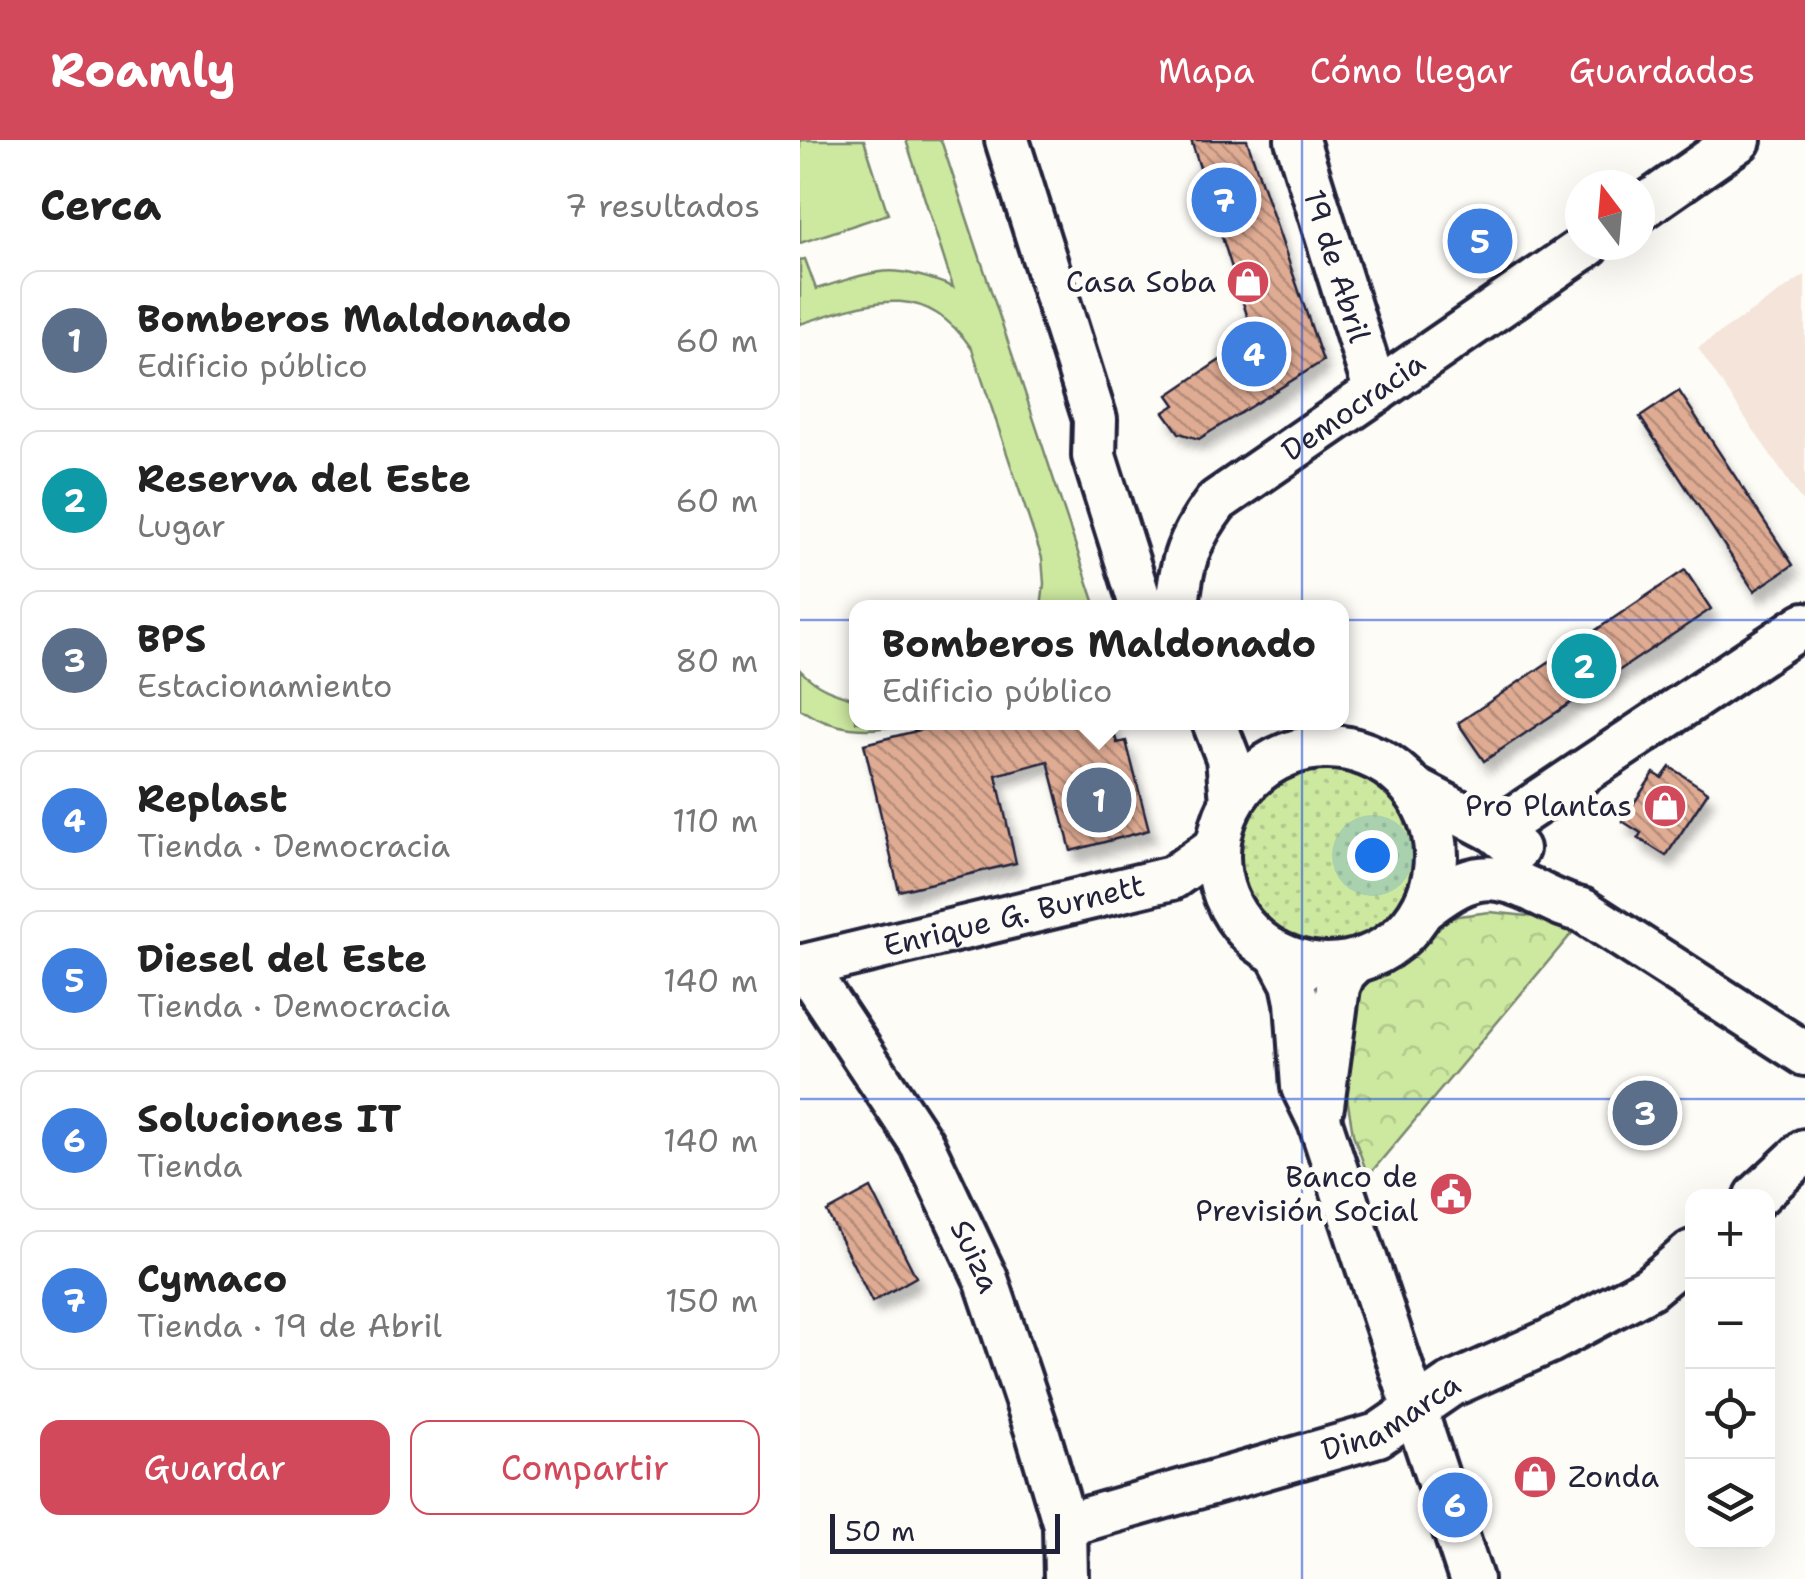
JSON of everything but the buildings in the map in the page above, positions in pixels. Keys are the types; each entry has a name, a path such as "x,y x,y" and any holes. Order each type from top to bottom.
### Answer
{"street":[{"path":"1007,140 1095,419 1094,456 1139,600"},
{"name":"19 de Abril","path":"1297,140 1376,392"},
{"path":"1655,199 1739,140"},
{"name":"Democracia","path":"1177,600 1180,566 1194,532 1217,500 1566,260"},
{"path":"1095,419 1116,445 1173,600"},
{"path":"1496,831 1805,624"},
{"path":"1217,730 1228,758 1232,801 1218,846 1225,900 1249,934 1278,953 1306,964 1355,962 1376,954 1410,928 1422,910 1436,869 1436,848 1425,806 1413,788"},
{"path":"1322,730 1379,760 1413,788 1496,831 1574,898 1582,910"},
{"path":"1232,801 1260,770 1297,751 1339,747 1379,760"},
{"name":"Enrique G. Burnett","path":"806,978 1172,878 1218,846"},
{"path":"1422,910 1472,879 1515,881 1564,907 1582,910 1805,1054"},
{"name":"Enrique G. Burnett","path":"806,978 1173,899 1225,900"},
{"path":"1278,953 1297,1002 1303,1087 1320,1122 1470,1579"},
{"path":"1320,1122 1338,987 1355,962"},
{"name":"Suiza","path":"806,978 922,1144 986,1279 1065,1525 1066,1579"},
{"path":"1764,1189 1805,1151"},
{"name":"Dinamarca","path":"1065,1525 1378,1435 1449,1386 1550,1341 1649,1288 1685,1258"}],"shaded area":[{"path":"1805,275 1805,506 1698,348"}],"green space":[{"path":"800,140 864,140 888,214 800,243"},
{"path":"906,140 941,140 1094,600 1042,600 1042,558 972,349 953,327 934,312 915,304 894,302 850,309 800,324 800,260 805,259 816,289 885,272 914,274 953,287"},
{"path":"800,670 826,689 849,697 849,728 824,722 800,709"},
{"path":"1327,747 1369,755 1404,779 1428,814 1436,856 1428,898 1404,933 1369,957 1327,965 1285,957 1250,933 1226,898 1218,856 1226,814 1250,779 1285,755"},
{"path":"1490,912 1578,926 1368,1176 1353,1134 1346,1091 1349,993 1371,969 1392,960 1427,927 1458,916"}],"place":[{"name":"Cymaco","path":"1224,200"},
{"name":"Diesel del Este","path":"1480,241"},
{"name":"Casa Soba","path":"1248,282"},
{"name":"Replast","path":"1254,354"},
{"name":"Reserva del Este","path":"1584,666"},
{"name":"Bomberos Maldonado","path":"1099,800"},
{"name":"Pro Plantas","path":"1665,806"},
{"name":"BPS","path":"1645,1113"},
{"name":"Banco de Previsión Social","path":"1451,1194"},
{"name":"Zonda","path":"1535,1477"},
{"name":"Soluciones IT","path":"1455,1505"}]}
